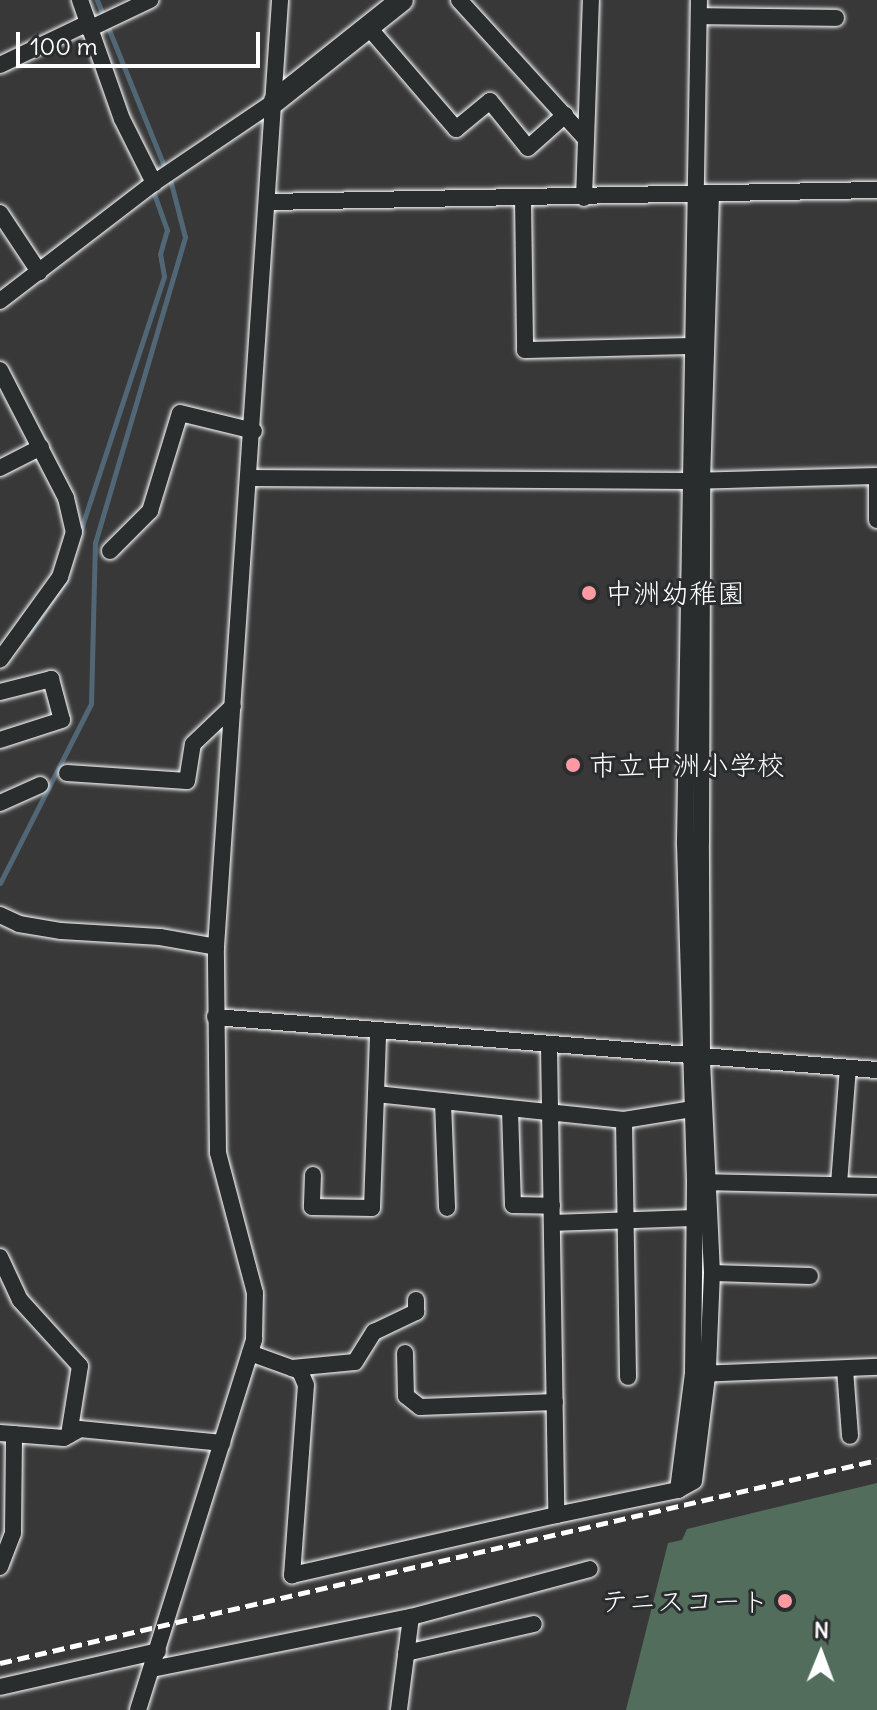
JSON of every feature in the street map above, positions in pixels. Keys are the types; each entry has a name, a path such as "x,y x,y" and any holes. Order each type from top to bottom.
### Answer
{"street":[{"path":"80,0 92,24 122,119 154,183"},
{"path":"0,65 150,0"},
{"path":"138,1710 250,1353 255,1293 218,1153 216,947 251,478 280,0"},
{"path":"0,301 154,183 275,101 370,29 402,0"},
{"path":"459,0 584,137"},
{"path":"584,198 591,0"},
{"path":"695,481 704,196 699,8 836,18"},
{"path":"370,29 456,129 490,101 528,148 565,115"},
{"path":"268,202 704,196 877,190"},
{"path":"700,1374 693,1218 702,1182 696,1057 692,346 704,196"},
{"path":"523,199 525,350 692,346"},
{"path":"1,217 39,272"},
{"path":"0,370 66,498 74,532 60,577 0,660"},
{"path":"110,551 150,511 180,413 254,431"},
{"path":"0,468 41,447"},
{"path":"251,478 695,481 877,476 877,520"},
{"path":"0,692 51,679 62,720 0,740"},
{"path":"67,773 187,781 193,744 233,706"},
{"path":"0,803 40,785"},
{"path":"0,915 47,929 160,937 216,947"},
{"path":"215,1017 877,1070"},
{"path":"313,1175 312,1207 372,1208 378,1032"},
{"path":"549,1046 556,1515"},
{"path":"250,1353 300,1371 306,1385 292,1575 678,1490 700,1374 712,1273 693,1109 696,1057"},
{"path":"839,1184 848,1068"},
{"path":"376,1094 551,1115 624,1120 693,1109"},
{"path":"443,1102 447,1208"},
{"path":"510,1110 513,1205 552,1206"},
{"path":"624,1120 628,1377"},
{"path":"702,1182 877,1186"},
{"path":"552,1223 693,1218"},
{"path":"0,1257 20,1300 80,1366 69,1435"},
{"path":"712,1273 810,1276"},
{"path":"292,1368 355,1362 374,1332 416,1312 416,1300"},
{"path":"405,1353 406,1396 420,1407 555,1402"},
{"path":"700,1374 877,1367"},
{"path":"845,1369 850,1436"},
{"path":"0,1567 13,1533 7,1433 69,1435 80,1429 222,1443"},
{"path":"152,1669 411,1617 590,1569"},
{"path":"403,1709 411,1617"},
{"path":"406,1653 534,1624"},
{"path":"0,1687 158,1651"}],"green space":[{"path":"877,1483 877,1710 626,1710 668,1543 682,1540 687,1529"}],"waterway":[{"path":"97,0 165,168"},
{"path":"0,883 91,704 95,543 185,237 171,183"},
{"path":"80,532 164,276 160,254 167,230 153,191"},
{"path":"28,634 66,580"}],"railway":[{"path":"0,1663 877,1460"}],"place":[{"name":"中洲幼稚園","path":"589,593"},
{"name":"市立中洲小学校","path":"573,765"},
{"name":"テニスコート","path":"785,1601"}]}
